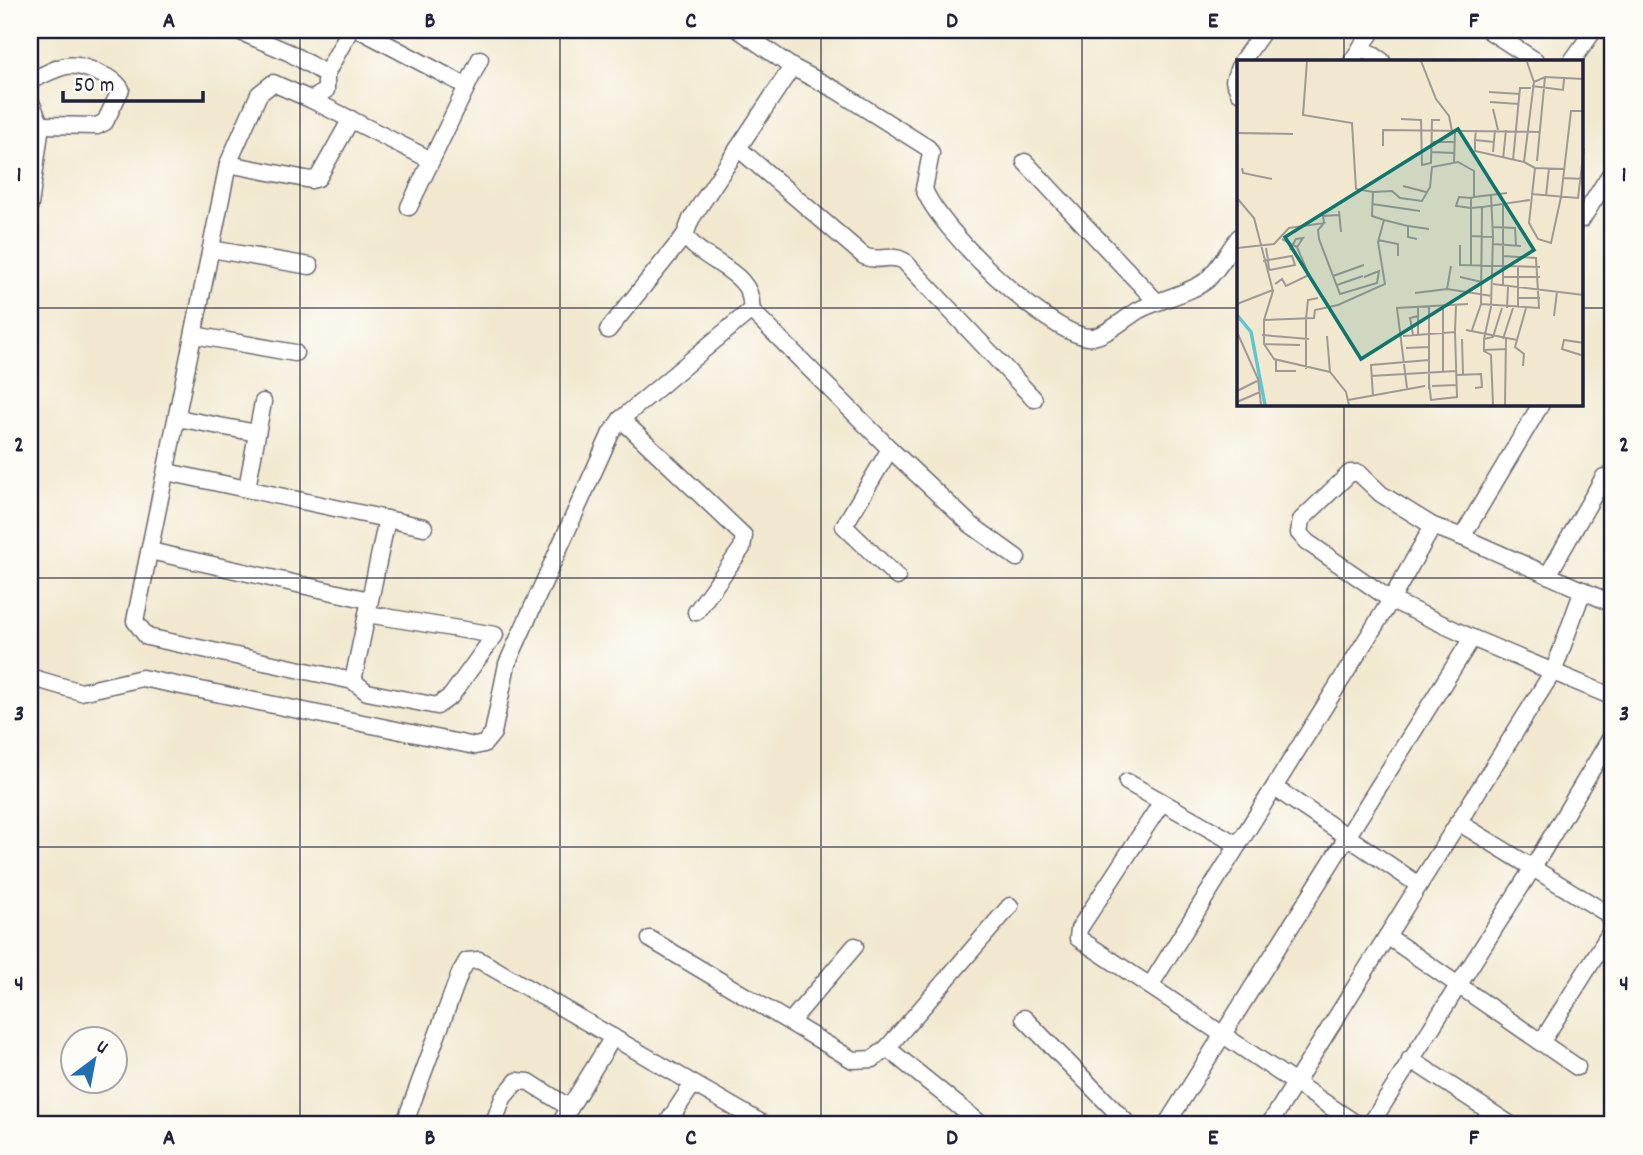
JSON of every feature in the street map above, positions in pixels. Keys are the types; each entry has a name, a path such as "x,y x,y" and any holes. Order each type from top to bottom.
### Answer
{"street":[{"path":"236,30 290,53 326,74"},
{"path":"312,100 326,90 326,74 350,30"},
{"path":"360,30 466,86"},
{"path":"739,30 792,67 836,90 928,148 931,153 926,194 985,265 1044,316 1074,333 1099,336 1156,301 1206,281 1237,240"},
{"path":"1243,60 1264,30"},
{"path":"1373,30 1357,54 1378,60"},
{"path":"1488,30 1534,60"},
{"path":"1573,60 1594,30"},
{"path":"409,207 480,59"},
{"path":"30,81 69,63 79,64 116,81 121,89 105,122 97,126 41,125"},
{"path":"608,330 685,235 691,219 792,67"},
{"path":"150,551 368,607 495,635 451,696 437,706 368,692 353,681 147,637 135,621 228,164 259,94 273,83 431,160"},
{"path":"30,100 41,125 30,205"},
{"path":"228,164 310,180 318,178 351,119"},
{"path":"738,148 864,256 877,260 893,256 904,261 1034,399"},
{"path":"1025,162 1156,301"},
{"path":"1584,216 1609,176"},
{"path":"30,677 81,692 142,678 475,746 484,744 493,733 507,664 611,433 621,419 751,310 753,298 746,285 685,235"},
{"path":"211,249 310,266"},
{"path":"751,310 890,449 970,524 1017,558"},
{"path":"194,335 295,353"},
{"path":"247,488 263,402"},
{"path":"1461,537 1540,406"},
{"path":"177,418 257,433"},
{"path":"621,419 744,536 742,548 696,612"},
{"path":"890,449 844,526 897,577"},
{"path":"167,472 424,527"},
{"path":"1613,604 1433,526 1381,494 1359,473 1350,473 1301,520 1299,533 1307,542 1391,600 1472,638 1554,670 1613,697"},
{"path":"1548,575 1604,477"},
{"path":"353,681 387,519"},
{"path":"1150,986 1391,600 1433,526"},
{"path":"1269,1125 1554,670 1583,590"},
{"path":"1166,1125 1472,638"},
{"path":"1370,1125 1456,985 1532,869 1613,734"},
{"path":"1127,782 1238,845"},
{"path":"1275,788 1419,885"},
{"path":"1162,802 1079,929 1078,939 1358,1125"},
{"path":"1458,822 1606,913 1612,920 1610,933 1541,1043"},
{"path":"650,939 853,1060 873,1059 887,1048 1010,906"},
{"path":"1387,936 1577,1067"},
{"path":"790,1022 855,946"},
{"path":"404,1125 460,973 467,961 479,960 492,965 765,1125"},
{"path":"1024,1018 1129,1125"},
{"path":"559,1125 612,1037"},
{"path":"887,1048 982,1125"},
{"path":"1410,1059 1511,1125"},
{"path":"493,1125 503,1098 517,1081 529,1082 570,1108"},
{"path":"666,1125 693,1084"}]}
